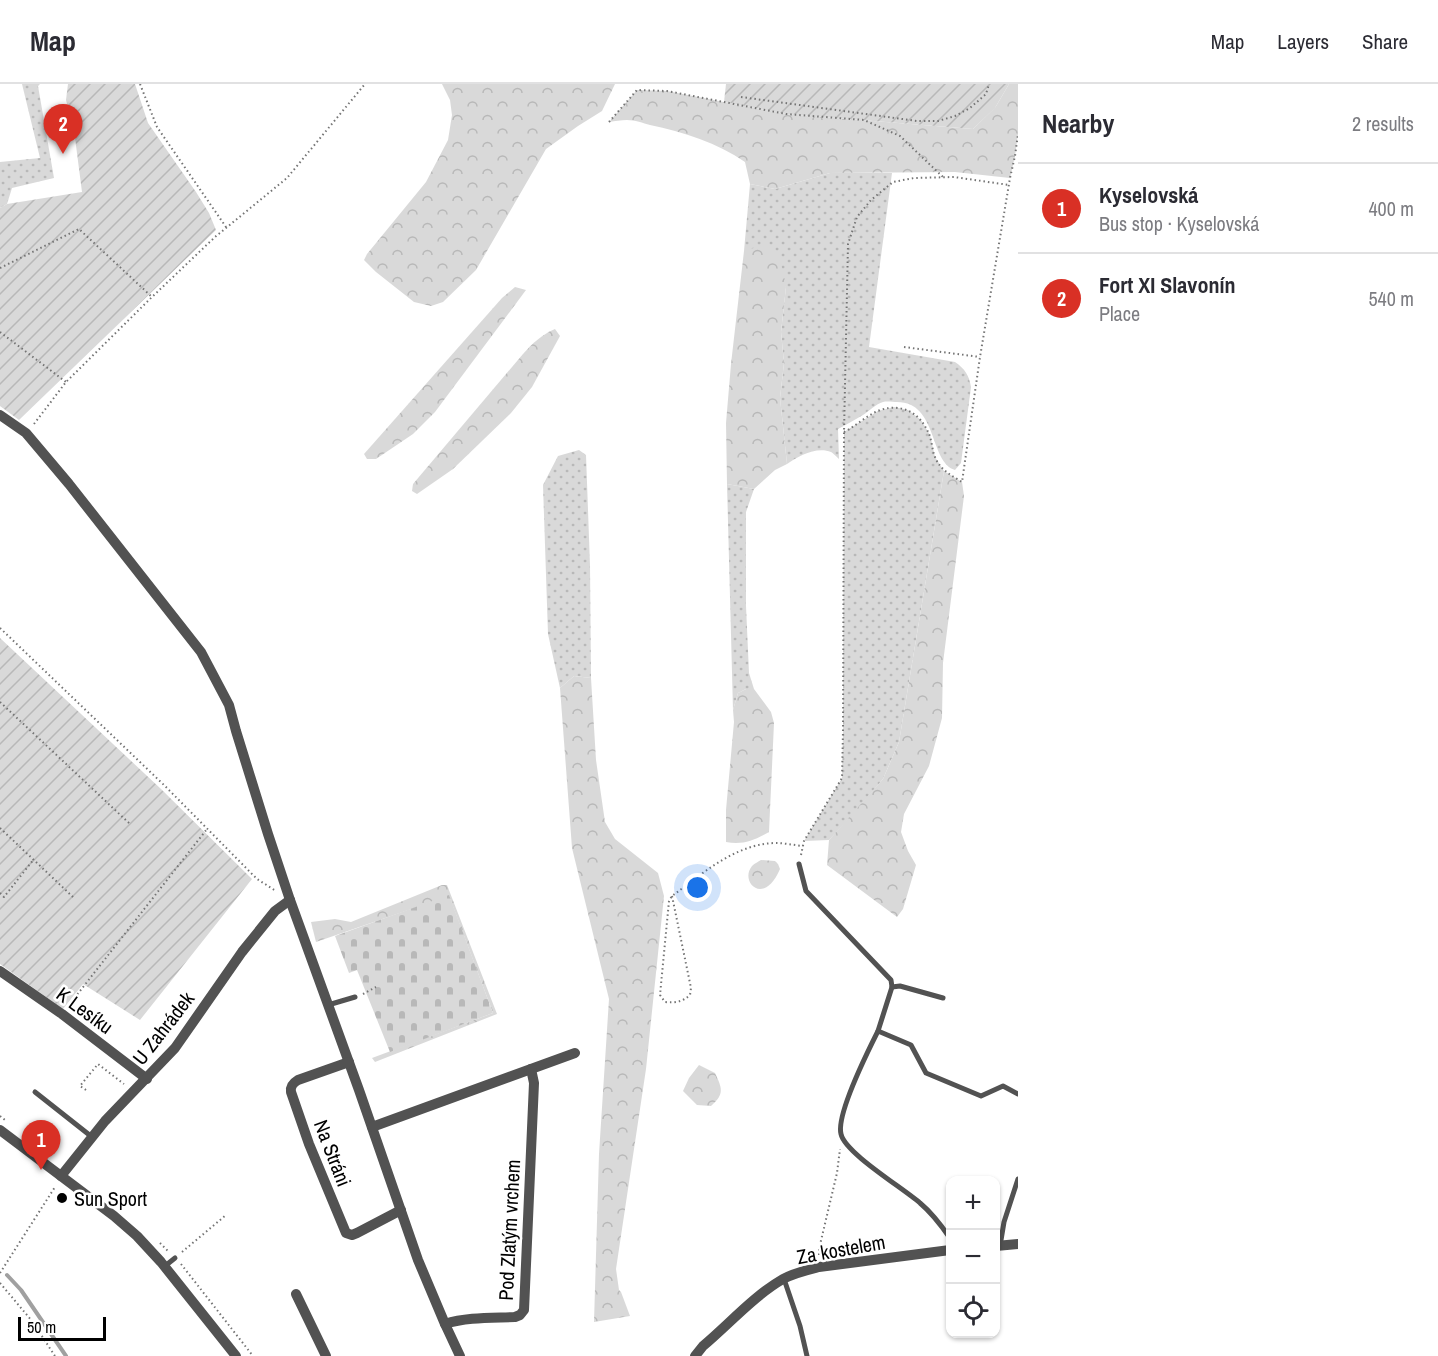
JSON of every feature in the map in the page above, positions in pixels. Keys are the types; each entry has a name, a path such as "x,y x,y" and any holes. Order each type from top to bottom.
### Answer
{"street":[{"path":"0,415 26,433 69,483 201,652 229,705 289,898 418,1260 444,1324 460,1356"},
{"name":"U Zahrádek","path":"61,1176 92,1137 183,1038 242,952 275,911 289,898"},
{"name":"K Lesíku","path":"0,971 147,1078"},
{"path":"372,1127 575,1053"},
{"name":"Na Stráni","path":"349,1062 298,1080 292,1085 291,1090 309,1144 346,1233 351,1235 357,1233 401,1210"},
{"name":"Pod Zlatým vrchem","path":"444,1324 477,1318 514,1317 520,1315 524,1310 534,1083 531,1069"},
{"path":"0,1130 48,1171 61,1176 124,1224 142,1241 165,1266 236,1356"},
{"path":"1000,1246 1018,1244"},
{"name":"Za kostelem","path":"695,1356 703,1346 764,1292 784,1279 803,1271 946,1251"},
{"path":"296,1294 326,1356"}],"lane":[{"path":"799,864 806,891 891,980 892,987 878,1030 860,1068 843,1114 840,1132 842,1138 853,1151 920,1203 946,1231"},
{"path":"892,987 900,986 944,998"},
{"path":"327,1005 355,998"},
{"path":"878,1030 911,1045 926,1073 981,1096 1003,1086 1018,1094"},
{"path":"35,1092 92,1137"},
{"path":"1000,1238 1018,1179"},
{"path":"165,1266 175,1258"},
{"path":"784,1279 800,1326 807,1356"}],"path":[{"path":"140,84 157,127 226,227"},
{"path":"26,433 66,382 152,297 226,227 287,178 365,84"},
{"path":"741,97 917,121 938,121 970,108 986,94 989,84"},
{"path":"609,122 637,90 667,91 786,114 864,120 900,136 944,178"},
{"path":"844,432 878,411 894,407 908,410 921,420 930,435 935,457 944,471 962,482 980,357 1018,134"},
{"path":"799,864 804,841 842,778 844,432 848,244 857,217 871,200 893,182 914,178 954,177 1009,185"},
{"path":"0,268 80,229 152,297"},
{"path":"0,332 66,382"},
{"path":"904,347 980,357"},
{"path":"0,628 165,786 257,879 289,898"},
{"path":"0,702 130,824"},
{"path":"0,828 73,897"},
{"path":"62,1014 207,829"},
{"path":"672,896 690,988 690,995 674,1003 665,1002 660,995 669,901 672,896 729,855 775,843 803,846"},
{"path":"0,893 4,897 34,859"},
{"path":"355,998 376,987"},
{"path":"86,1090 80,1086 98,1064 133,1092"},
{"path":"819,1267 819,1250 837,1173 842,1138"},
{"path":"0,1273 55,1186"},
{"path":"226,1215 175,1258 254,1356"},
{"path":"0,1282 33,1321 55,1356"}],"green space":[{"path":"22,84 40,84 38,86 54,178 12,188 7,204 0,208 0,162 40,158"},
{"path":"68,84 135,84 148,123 196,192 216,230 19,420 0,406 0,208 7,204 82,192 74,130 66,100"},
{"path":"442,84 615,84 602,111 546,149 476,270 443,302 431,306 414,302 364,260 426,182 448,140 452,115 450,100"},
{"path":"726,84 1009,84 995,108 973,129 786,114 724,102"},
{"path":"1009,84 1018,84 1018,134 1010,178 955,172 830,173 775,189 750,184 745,162 712,144 636,121 609,122 637,90 667,91 786,114 973,129 995,108"},
{"path":"830,173 892,173 869,347 955,362 966,373 971,387 961,463 955,470 947,465 941,456 927,421 920,412 910,405 897,402 878,404 838,429 839,459 831,452 820,450 802,455 787,464 780,398 784,363 781,332 786,287 744,251 750,184 775,189"},
{"path":"766,244 780,259 786,287 781,332 784,363 780,398 787,464 775,470 754,489 727,484 726,423 744,251"},
{"path":"515,287 526,290 435,412 413,434 376,459 367,459 364,454 502,298"},
{"path":"555,329 560,336 532,387 511,413 453,469 417,494 412,491 413,484 523,354"},
{"path":"894,407 908,410 921,420 930,435 935,457 944,471 899,742 883,779 829,840 804,841 842,778 844,432 878,411"},
{"path":"579,450 586,455 591,678 574,676 560,688 548,634 543,485 558,456"},
{"path":"944,471 962,482 964,496 943,663 942,718 929,766 904,814 901,832 916,865 903,909 897,917 827,865 829,840 883,779 899,742"},
{"path":"727,484 754,489 746,512 746,606 749,673 754,689 746,689 738,693 733,710"},
{"path":"0,638 161,789 252,879 140,1020 83,984 63,1009 0,964"},
{"path":"574,676 591,678 596,760 605,822 615,839 658,873 664,896 646,1069 616,1269 619,1290 630,1316 594,1322 599,1154 609,999 572,848 560,688"},
{"path":"746,689 754,689 771,712 774,723 769,832 749,841 732,843 726,842 726,810 734,722 733,710 738,693"},
{"path":"761,860 775,861 780,869 774,880 761,889 751,884 749,872 752,866"},
{"path":"447,885 497,1014 375,1062 372,1058 493,1013 449,896 316,942 311,922 335,919 351,922"},
{"path":"449,895 493,1013 390,1052 357,970 349,973 335,936"},
{"path":"699,1065 715,1073 721,1087 719,1098 711,1106 697,1105 683,1091"}],"waterway":[{"path":"7,1275 21,1290 66,1356"}],"place":[{"name":"Fort XI Slavonín","path":"63,154"},
{"name":"Kyselovská","path":"41,1170"},
{"name":"Sun Sport","path":"62,1198"}]}
